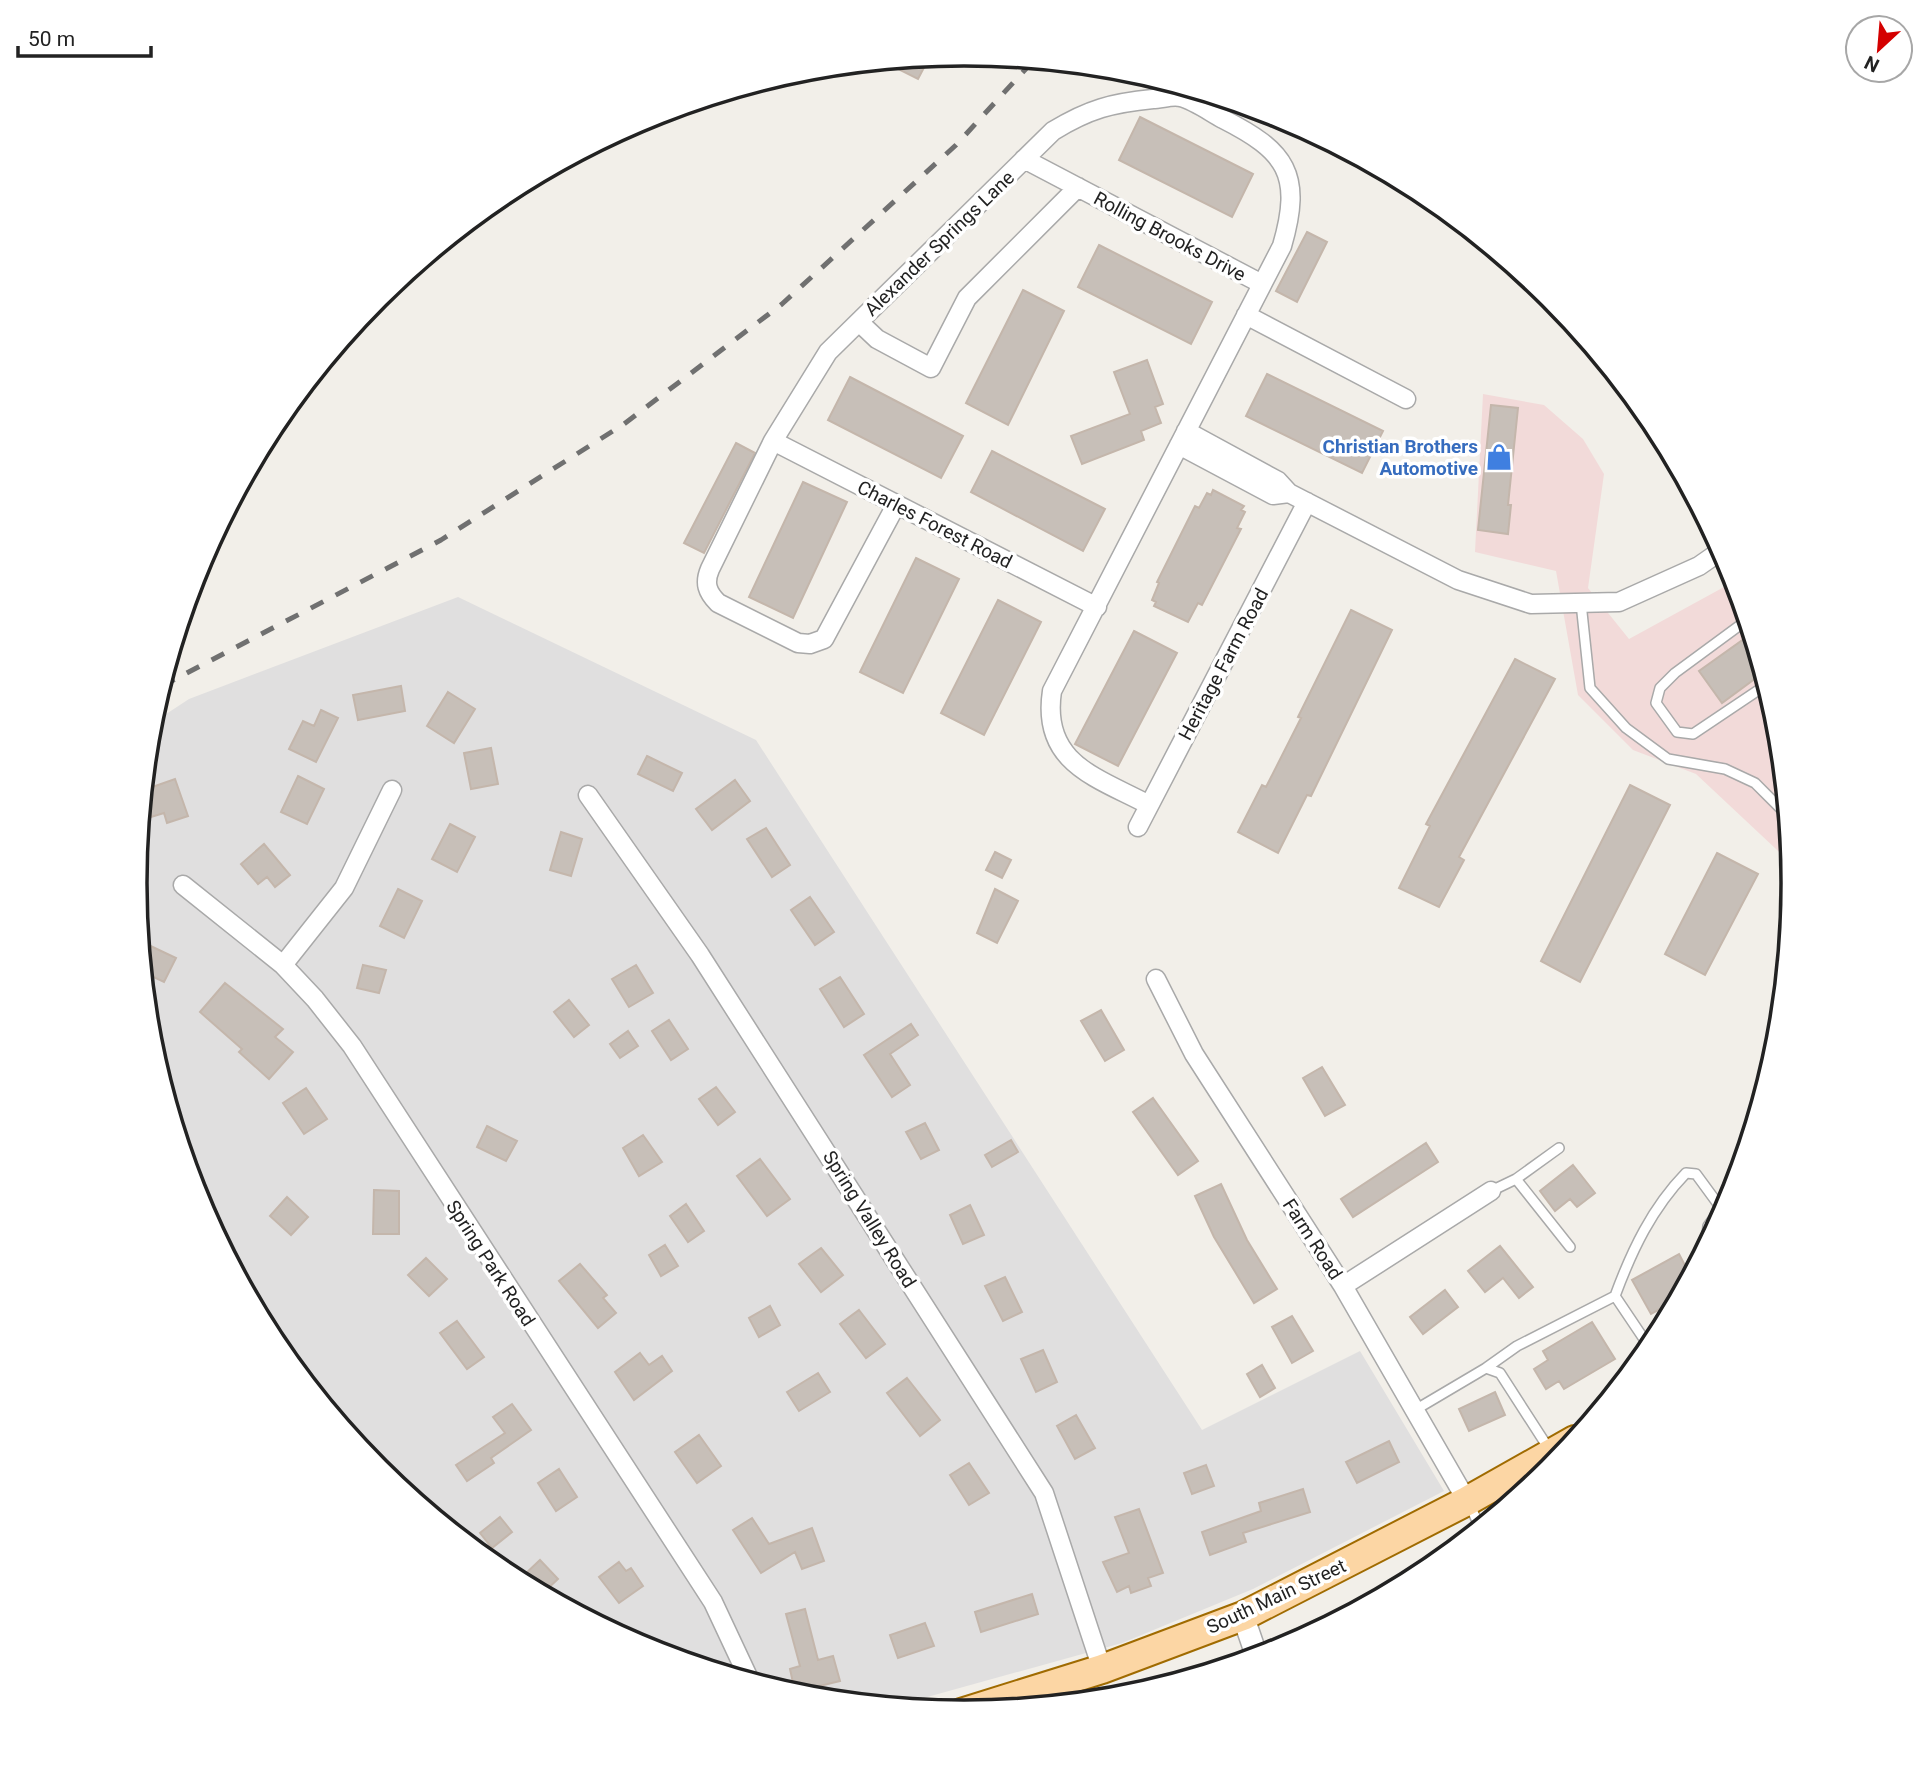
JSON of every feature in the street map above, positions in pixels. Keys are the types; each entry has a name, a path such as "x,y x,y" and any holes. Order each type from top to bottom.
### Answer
{"main road":[{"name":"South Main Street","path":"1005,1699 1102,1669 1243,1616 1467,1501 1546,1457"}],"street":[{"name":"Alexander Springs Lane","path":"896,505 824,639 810,644 798,643 718,603 710,595 706,580 774,441 828,352 1053,131 1082,114 1125,102 1180,97 1258,136 1279,156 1289,183 1291,215 1282,246 1052,691 1049,711 1059,748 1075,766 1149,805"},
{"name":"Rolling Brooks Drive","path":"1024,159 1262,284"},
{"name":"Rolling Brooks Drive","path":"859,321 877,339 932,368 967,298 1077,187"},
{"path":"1246,316 1406,399"},
{"path":"1182,438 1273,495 1289,493 1458,580 1531,604 1619,602 1699,566 1713,557"},
{"name":"Charles Forest Road","path":"774,441 1097,607"},
{"name":"Heritage Farm Road","path":"1138,827 1307,502"},
{"path":"283,965 344,888 392,790"},
{"name":"Spring Valley Road","path":"588,794 701,955 1044,1493 1102,1669"},
{"name":"Spring Park Road","path":"183,885 283,965 315,999 352,1046 713,1602 745,1671"},
{"name":"Farm Road","path":"1156,979 1194,1054 1343,1286 1467,1501"},
{"path":"1343,1286 1491,1191"},
{"path":"1243,1616 1254,1647"}],"lane":[{"path":"1581,603 1590,688 1626,728 1668,759 1725,769 1755,783 1777,805"},
{"path":"1739,625 1675,673 1660,688 1656,703 1677,732 1693,734 1757,691"},
{"path":"1491,1191 1516,1179 1559,1148"},
{"path":"1415,1410 1486,1368 1517,1346 1615,1296 1632,1249 1667,1193 1686,1173 1696,1174 1716,1202"},
{"path":"1516,1179 1570,1247"},
{"path":"1615,1296 1643,1337"},
{"path":"1486,1368 1500,1373 1563,1438"},
{"path":"1467,1501 1476,1520"}],"shaded area":[{"path":"1483,394 1544,405 1583,439 1604,474 1588,588 1629,639 1725,587 1753,672 1765,724 1774,777 1780,853 1696,774 1633,750 1578,695 1556,571 1475,552"},
{"path":"458,597 756,740 1202,1430 1360,1351 1444,1491 1253,1589 1122,1643 920,1699 857,1694 805,1685 701,1657 603,1616 510,1563 425,1498 386,1461 316,1381 256,1292 231,1245 190,1146 163,1043 154,990 147,884 154,777 163,724 165,715 189,699"}],"building":[{"path":"924,68 918,79 898,69"},
{"path":"1140,117 1253,174 1232,217 1119,160"},
{"path":"1307,232 1327,242 1297,302 1276,291"},
{"path":"1099,245 1212,302 1191,344 1078,287"},
{"path":"1023,290 1064,311 1008,425 966,403"},
{"path":"1147,360 1163,404 1155,407 1161,423 1141,431 1144,440 1082,464 1071,436 1130,414 1114,372"},
{"path":"1267,374 1383,431 1362,473 1246,416"},
{"path":"850,377 963,436 941,478 828,420"},
{"name":"Christian Brothers Automotive","path":"1491,405 1518,408 1508,505 1511,505 1508,534 1478,530"},
{"path":"736,443 755,453 704,553 684,543"},
{"path":"992,451 1105,509 1083,551 971,492"},
{"path":"803,482 847,502 793,618 749,597"},
{"path":"1213,490 1244,506 1241,510 1245,512 1237,528 1241,529 1202,605 1198,603 1188,622 1154,606 1156,602 1152,600 1159,583 1157,582 1195,506 1199,508 1207,493 1211,495"},
{"path":"916,558 959,579 903,693 860,672"},
{"path":"998,600 1041,622 984,735 941,713"},
{"path":"1351,610 1392,630 1311,796 1307,795 1278,853 1238,832 1262,785 1266,787"},
{"path":"1134,631 1177,653 1118,766 1075,744"},
{"path":"1743,639 1755,679 1722,703 1699,671"},
{"path":"1515,659 1555,679 1459,857 1464,860 1439,907 1399,888 1430,826 1426,824"},
{"path":"401,686 405,711 358,720 353,695"},
{"path":"448,692 475,709 454,743 427,726"},
{"path":"321,710 338,718 316,762 289,749 303,721 314,726"},
{"path":"491,748 498,784 471,789 464,753"},
{"path":"647,756 682,773 673,791 638,774"},
{"path":"298,776 324,789 307,824 281,812"},
{"path":"175,779 188,816 167,823 164,813 151,817 153,787"},
{"path":"735,780 750,801 712,830 696,809"},
{"path":"1630,785 1670,805 1580,982 1541,961"},
{"path":"450,824 475,837 457,872 432,859"},
{"path":"766,828 790,865 772,877 747,839"},
{"path":"561,832 582,839 571,876 550,870"},
{"path":"264,844 290,875 275,887 267,877 258,884 241,864"},
{"path":"995,852 1011,860 1002,878 986,870"},
{"path":"1717,853 1758,874 1705,975 1665,954"},
{"path":"398,889 422,901 404,938 380,926"},
{"path":"995,889 1018,901 997,943 977,933"},
{"path":"810,897 834,932 815,945 791,910"},
{"path":"150,946 176,958 164,982 153,977"},
{"path":"363,965 386,970 379,993 357,988"},
{"path":"636,965 653,993 629,1007 612,979"},
{"path":"840,977 864,1014 844,1027 820,989"},
{"path":"225,983 283,1029 275,1037 293,1052 269,1079 239,1052 242,1049 200,1012"},
{"path":"569,1000 589,1025 574,1037 554,1012"},
{"path":"1101,1010 1124,1050 1105,1061 1081,1021"},
{"path":"669,1020 688,1049 671,1060 652,1031"},
{"path":"911,1024 918,1035 890,1054 910,1085 892,1097 864,1055"},
{"path":"628,1031 638,1046 620,1058 610,1044"},
{"path":"1322,1067 1345,1105 1325,1116 1303,1078"},
{"path":"716,1087 735,1112 718,1125 699,1099"},
{"path":"306,1088 327,1119 304,1134 283,1103"},
{"path":"1153,1098 1198,1161 1178,1175 1133,1112"},
{"path":"925,1123 939,1150 921,1159 906,1132"},
{"path":"487,1126 517,1141 506,1161 477,1147"},
{"path":"643,1135 662,1162 639,1176 623,1148"},
{"path":"1011,1140 1018,1152 992,1167 985,1155"},
{"path":"1426,1143 1438,1162 1353,1217 1341,1199"},
{"path":"760,1159 790,1199 767,1216 737,1176"},
{"path":"1573,1165 1595,1193 1577,1207 1570,1199 1555,1211 1540,1191"},
{"path":"1221,1184 1247,1240 1277,1289 1254,1303 1214,1237 1195,1196"},
{"path":"374,1190 399,1191 399,1234 373,1234"},
{"path":"287,1197 308,1217 291,1235 270,1216"},
{"path":"686,1204 704,1231 688,1242 670,1216"},
{"path":"970,1205 984,1235 963,1244 950,1215"},
{"path":"665,1245 678,1266 661,1276 649,1255"},
{"path":"1500,1246 1533,1287 1519,1298 1503,1278 1485,1292 1468,1271"},
{"path":"821,1248 843,1275 821,1292 799,1264"},
{"path":"1679,1254 1686,1267 1661,1308 1651,1314 1632,1280"},
{"path":"426,1258 447,1279 429,1296 408,1275"},
{"path":"580,1264 607,1295 603,1298 616,1313 598,1328 559,1281"},
{"path":"1005,1277 1022,1312 1003,1321 985,1286"},
{"path":"1445,1290 1458,1307 1423,1334 1410,1317"},
{"path":"770,1306 780,1325 759,1337 749,1318"},
{"path":"859,1310 885,1344 866,1358 840,1324"},
{"path":"1292,1316 1313,1351 1292,1363 1272,1327"},
{"path":"457,1321 484,1357 467,1369 440,1333"},
{"path":"1592,1322 1615,1359 1564,1389 1559,1381 1546,1389 1534,1369 1548,1360 1543,1351"},
{"path":"1043,1350 1057,1382 1036,1392 1021,1359"},
{"path":"640,1353 649,1365 662,1356 672,1371 634,1400 615,1372"},
{"path":"1262,1365 1275,1388 1260,1397 1247,1374"},
{"path":"818,1373 830,1392 799,1411 787,1392"},
{"path":"907,1378 940,1420 920,1436 887,1393"},
{"path":"1495,1392 1505,1415 1469,1431 1459,1409"},
{"path":"512,1404 531,1430 491,1458 494,1463 467,1481 456,1465 505,1433 493,1417"},
{"path":"1076,1415 1095,1448 1075,1459 1057,1426"},
{"path":"699,1435 721,1466 697,1483 675,1452"},
{"path":"1389,1441 1399,1462 1357,1483 1346,1462"},
{"path":"969,1463 989,1493 969,1505 950,1475"},
{"path":"1206,1465 1214,1486 1192,1494 1184,1473"},
{"path":"559,1469 577,1497 556,1511 538,1483"},
{"path":"1303,1489 1310,1512 1243,1533 1246,1542 1210,1555 1202,1532 1261,1511 1259,1503"},
{"path":"1139,1509 1163,1573 1148,1578 1151,1586 1131,1593 1129,1586 1117,1592 1103,1562 1129,1553 1115,1517"},
{"path":"500,1517 512,1532 492,1548 480,1533"},
{"path":"752,1518 769,1544 812,1528 824,1561 802,1569 795,1552 761,1573 733,1530"},
{"path":"540,1560 558,1579 549,1587 526,1573"},
{"path":"619,1562 626,1571 631,1568 643,1586 619,1603 599,1577"},
{"path":"1032,1594 1038,1614 981,1632 975,1612"},
{"path":"805,1609 818,1660 833,1656 840,1681 816,1687 793,1682 790,1669 800,1666 786,1614"},
{"path":"925,1623 934,1646 898,1658 890,1635"}],"railway":[{"path":"173,680 441,540 624,424 782,304 956,145 1026,69"}],"place":[{"name":"Christian Brothers Automotive","path":"1499,457"}]}
